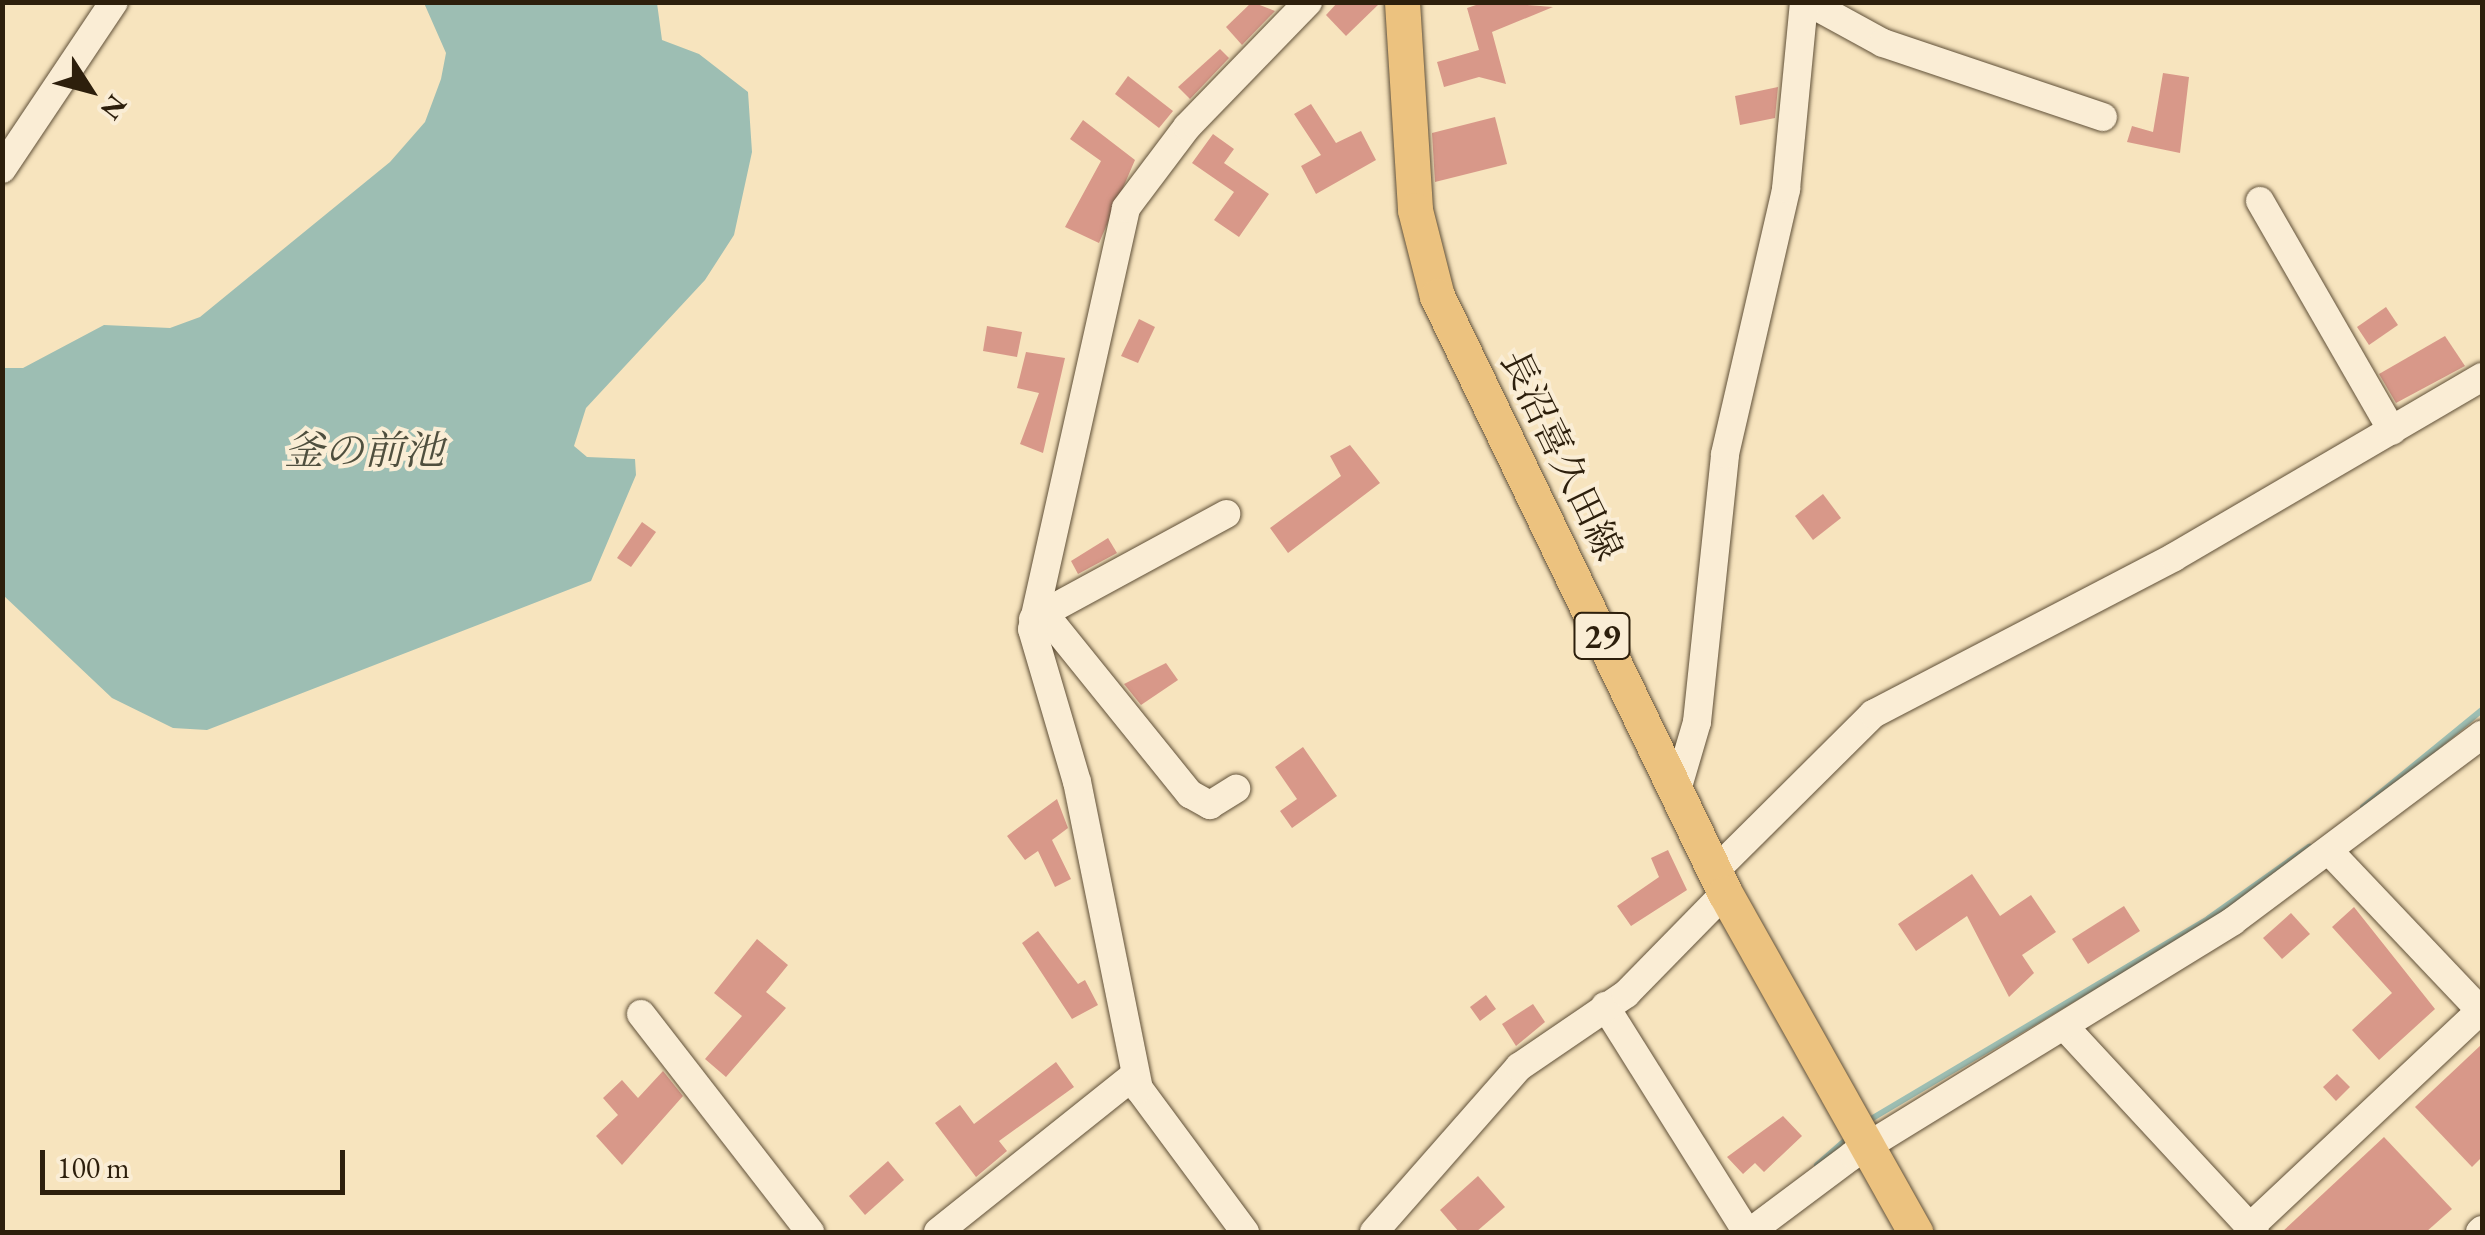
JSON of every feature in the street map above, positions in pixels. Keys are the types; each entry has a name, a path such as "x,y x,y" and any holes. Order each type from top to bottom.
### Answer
{"main road":[{"name":"長沼喜久田線","path":"1402,2 1415,210 1437,296 1720,882 1915,1232"}],"street":[{"path":"2,169 114,2"},
{"path":"1245,1232 1154,1116 1135,1076 1089,833 1040,618 1126,208 1187,127 1308,2"},
{"path":"1677,790 1698,722 1726,454 1786,189 1806,2 1883,43 2103,118"},
{"path":"2260,201 2392,430"},
{"path":"1374,1232 1510,1075 1605,1006 1873,714 2392,430 2482,376"},
{"path":"1040,618 1226,514"},
{"path":"1040,618 1194,798 1214,804 1236,789"},
{"path":"1605,1006 1749,1232 1866,1148 2332,853 2482,735"},
{"path":"2064,1026 2253,1230 2482,1010 2332,853"},
{"path":"641,1014 810,1232"},
{"path":"938,1232 1135,1076"}],"water":[{"name":"釜の前池","path":"424,3 657,3 662,40 699,54 748,92 752,152 734,235 705,280 586,408 574,446 587,457 635,459 636,475 591,581 207,730 173,728 112,698 3,595 3,368 23,368 104,325 170,328 200,317 390,162 425,122 441,79 446,53"}],"building":[{"path":"1252,2 1275,11 1242,45 1226,27"},
{"path":"1338,2 1381,2 1346,36 1326,15"},
{"path":"1485,2 1553,7 1492,32 1506,84 1479,77 1444,87 1437,62 1479,50 1467,8"},
{"path":"1220,49 1229,58 1190,99 1178,87"},
{"path":"2163,73 2189,77 2180,153 2127,142 2132,126 2153,132"},
{"path":"1128,76 1173,111 1159,128 1115,94"},
{"path":"1778,87 1775,118 1740,125 1735,96"},
{"path":"1311,104 1336,143 1361,131 1376,160 1316,194 1301,166 1321,155 1294,114"},
{"path":"1495,117 1507,164 1435,182 1432,133"},
{"path":"1083,120 1135,160 1099,243 1065,227 1101,161 1070,139"},
{"path":"1213,134 1234,149 1224,163 1269,194 1239,237 1214,220 1234,192 1192,163"},
{"path":"2386,307 2398,325 2369,345 2357,327"},
{"path":"1139,319 1155,327 1138,363 1121,356"},
{"path":"987,326 1022,332 1017,357 983,351"},
{"path":"2445,336 2465,366 2396,403 2379,374"},
{"path":"1026,352 1065,358 1043,453 1020,444 1039,393 1017,388"},
{"path":"1350,445 1380,483 1288,553 1270,528 1341,476 1330,456"},
{"path":"1823,494 1841,518 1813,540 1795,516"},
{"path":"642,522 656,532 631,567 617,558"},
{"path":"1108,538 1117,553 1078,574 1071,561"},
{"path":"1166,663 1178,680 1141,705 1124,684"},
{"path":"1303,747 1337,796 1292,828 1280,811 1297,799 1275,767"},
{"path":"1057,799 1068,828 1052,840 1071,879 1055,887 1038,851 1025,860 1007,836"},
{"path":"1668,850 1687,890 1631,926 1617,906 1659,877 1651,858"},
{"path":"1972,874 2000,916 2031,895 2056,932 2022,955 2034,973 2009,997 1967,916 1916,951 1898,924"},
{"path":"2124,906 2140,931 2088,964 2072,939"},
{"path":"2354,907 2435,1009 2379,1060 2352,1030 2392,993 2332,927"},
{"path":"2291,913 2310,934 2282,959 2263,938"},
{"path":"1038,931 1078,984 1085,980 1098,1005 1072,1019 1022,943"},
{"path":"757,939 788,965 766,992 786,1008 726,1077 705,1059 742,1016 714,993"},
{"path":"1486,995 1496,1009 1480,1021 1470,1007"},
{"path":"1533,1004 1545,1022 1516,1046 1502,1024"},
{"path":"2482,1044 2482,1157 2472,1167 2415,1107"},
{"path":"1056,1062 1074,1087 999,1141 1007,1151 976,1177 935,1123 960,1105 974,1124"},
{"path":"663,1071 683,1096 622,1165 596,1136 618,1115 603,1098 622,1080 638,1098"},
{"path":"2337,1074 2350,1087 2336,1101 2323,1087"},
{"path":"1783,1116 1802,1136 1764,1172 1755,1163 1743,1174 1727,1157"},
{"path":"2384,1137 2452,1209 2426,1232 2282,1232"},
{"path":"888,1161 904,1180 865,1215 849,1196"},
{"path":"1478,1176 1505,1207 1476,1232 1459,1232 1440,1210"}],"waterway":[{"path":"2363,807 2482,710"},
{"path":"1866,1122 2209,918 2309,847"},
{"path":"1817,1165 1849,1137"}]}
